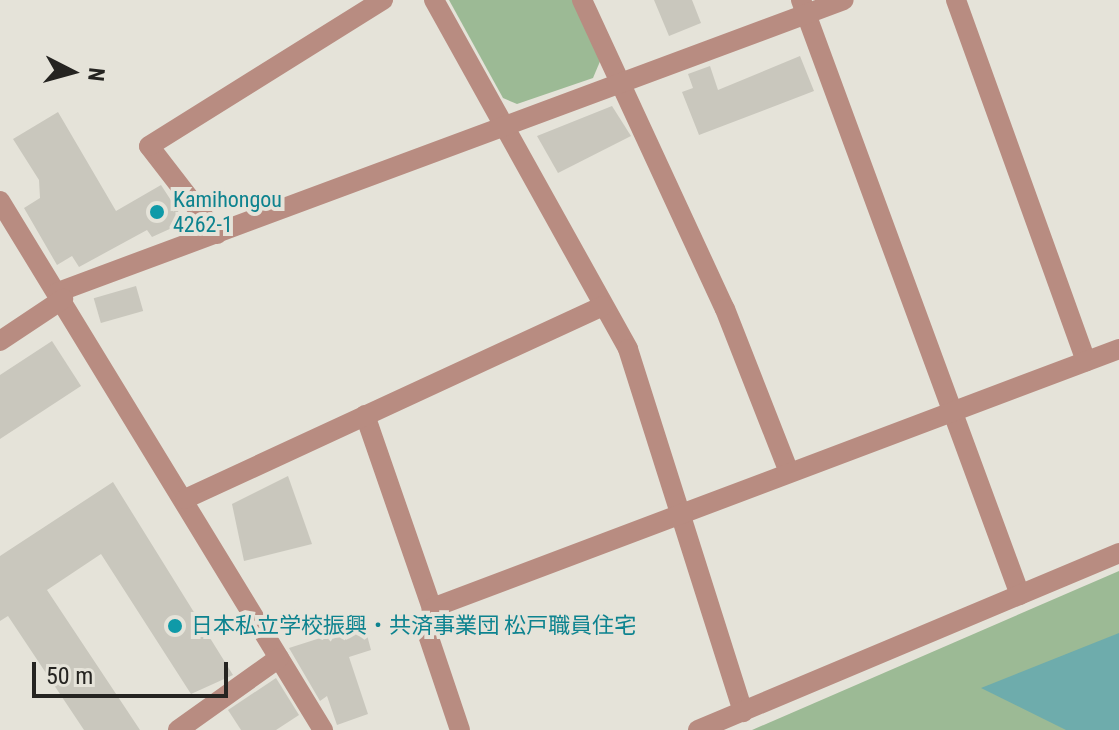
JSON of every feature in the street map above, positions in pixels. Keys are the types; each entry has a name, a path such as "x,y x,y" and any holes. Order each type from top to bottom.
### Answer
{"street":[{"path":"217,234 149,146 383,0"},
{"path":"434,0 628,349 743,712"},
{"path":"582,0 725,309 789,472"},
{"path":"0,341 61,296 217,234 621,83 804,7 844,0"},
{"path":"956,0 1086,361"},
{"path":"804,7 1020,595"},
{"path":"0,201 185,499 323,730"},
{"path":"185,499 603,306"},
{"path":"432,608 681,517 789,472 1119,349"},
{"path":"365,415 432,608 428,635 460,730"},
{"path":"698,730 1119,553"},
{"path":"178,730 279,658"}],"green space":[{"path":"449,0 574,0 601,59 593,78 517,104 503,98"},
{"path":"1119,571 1119,730 752,730"}],"water":[{"path":"1119,633 1119,730 1066,730 981,688"}],"building":[{"path":"654,0 692,0 701,23 669,36"},
{"path":"800,56 814,91 699,135 682,92 693,88 688,74 710,66 718,90"},
{"path":"612,106 631,136 558,173 537,136"},
{"path":"58,112 116,211 161,185 185,222 152,237 147,230 79,267 72,256 57,265 24,208 40,198 39,180 13,139"},
{"path":"136,286 143,311 101,323 94,298"},
{"path":"52,341 81,386 0,439 0,375"},
{"path":"288,476 312,544 244,561 232,504"},
{"path":"113,482 233,675 191,694 101,554 47,590 140,730 84,730 8,616 0,621 0,556"},
{"path":"364,624 371,650 349,657 368,714 337,725 327,696 320,701 289,648"},
{"path":"276,678 299,715 276,730 241,730 228,710"}],"place":[{"name":"Kamihongou 4262-1","path":"157,212"},
{"name":"日本私立学校振興・共済事業団 松戸職員住宅","path":"175,626"}]}
